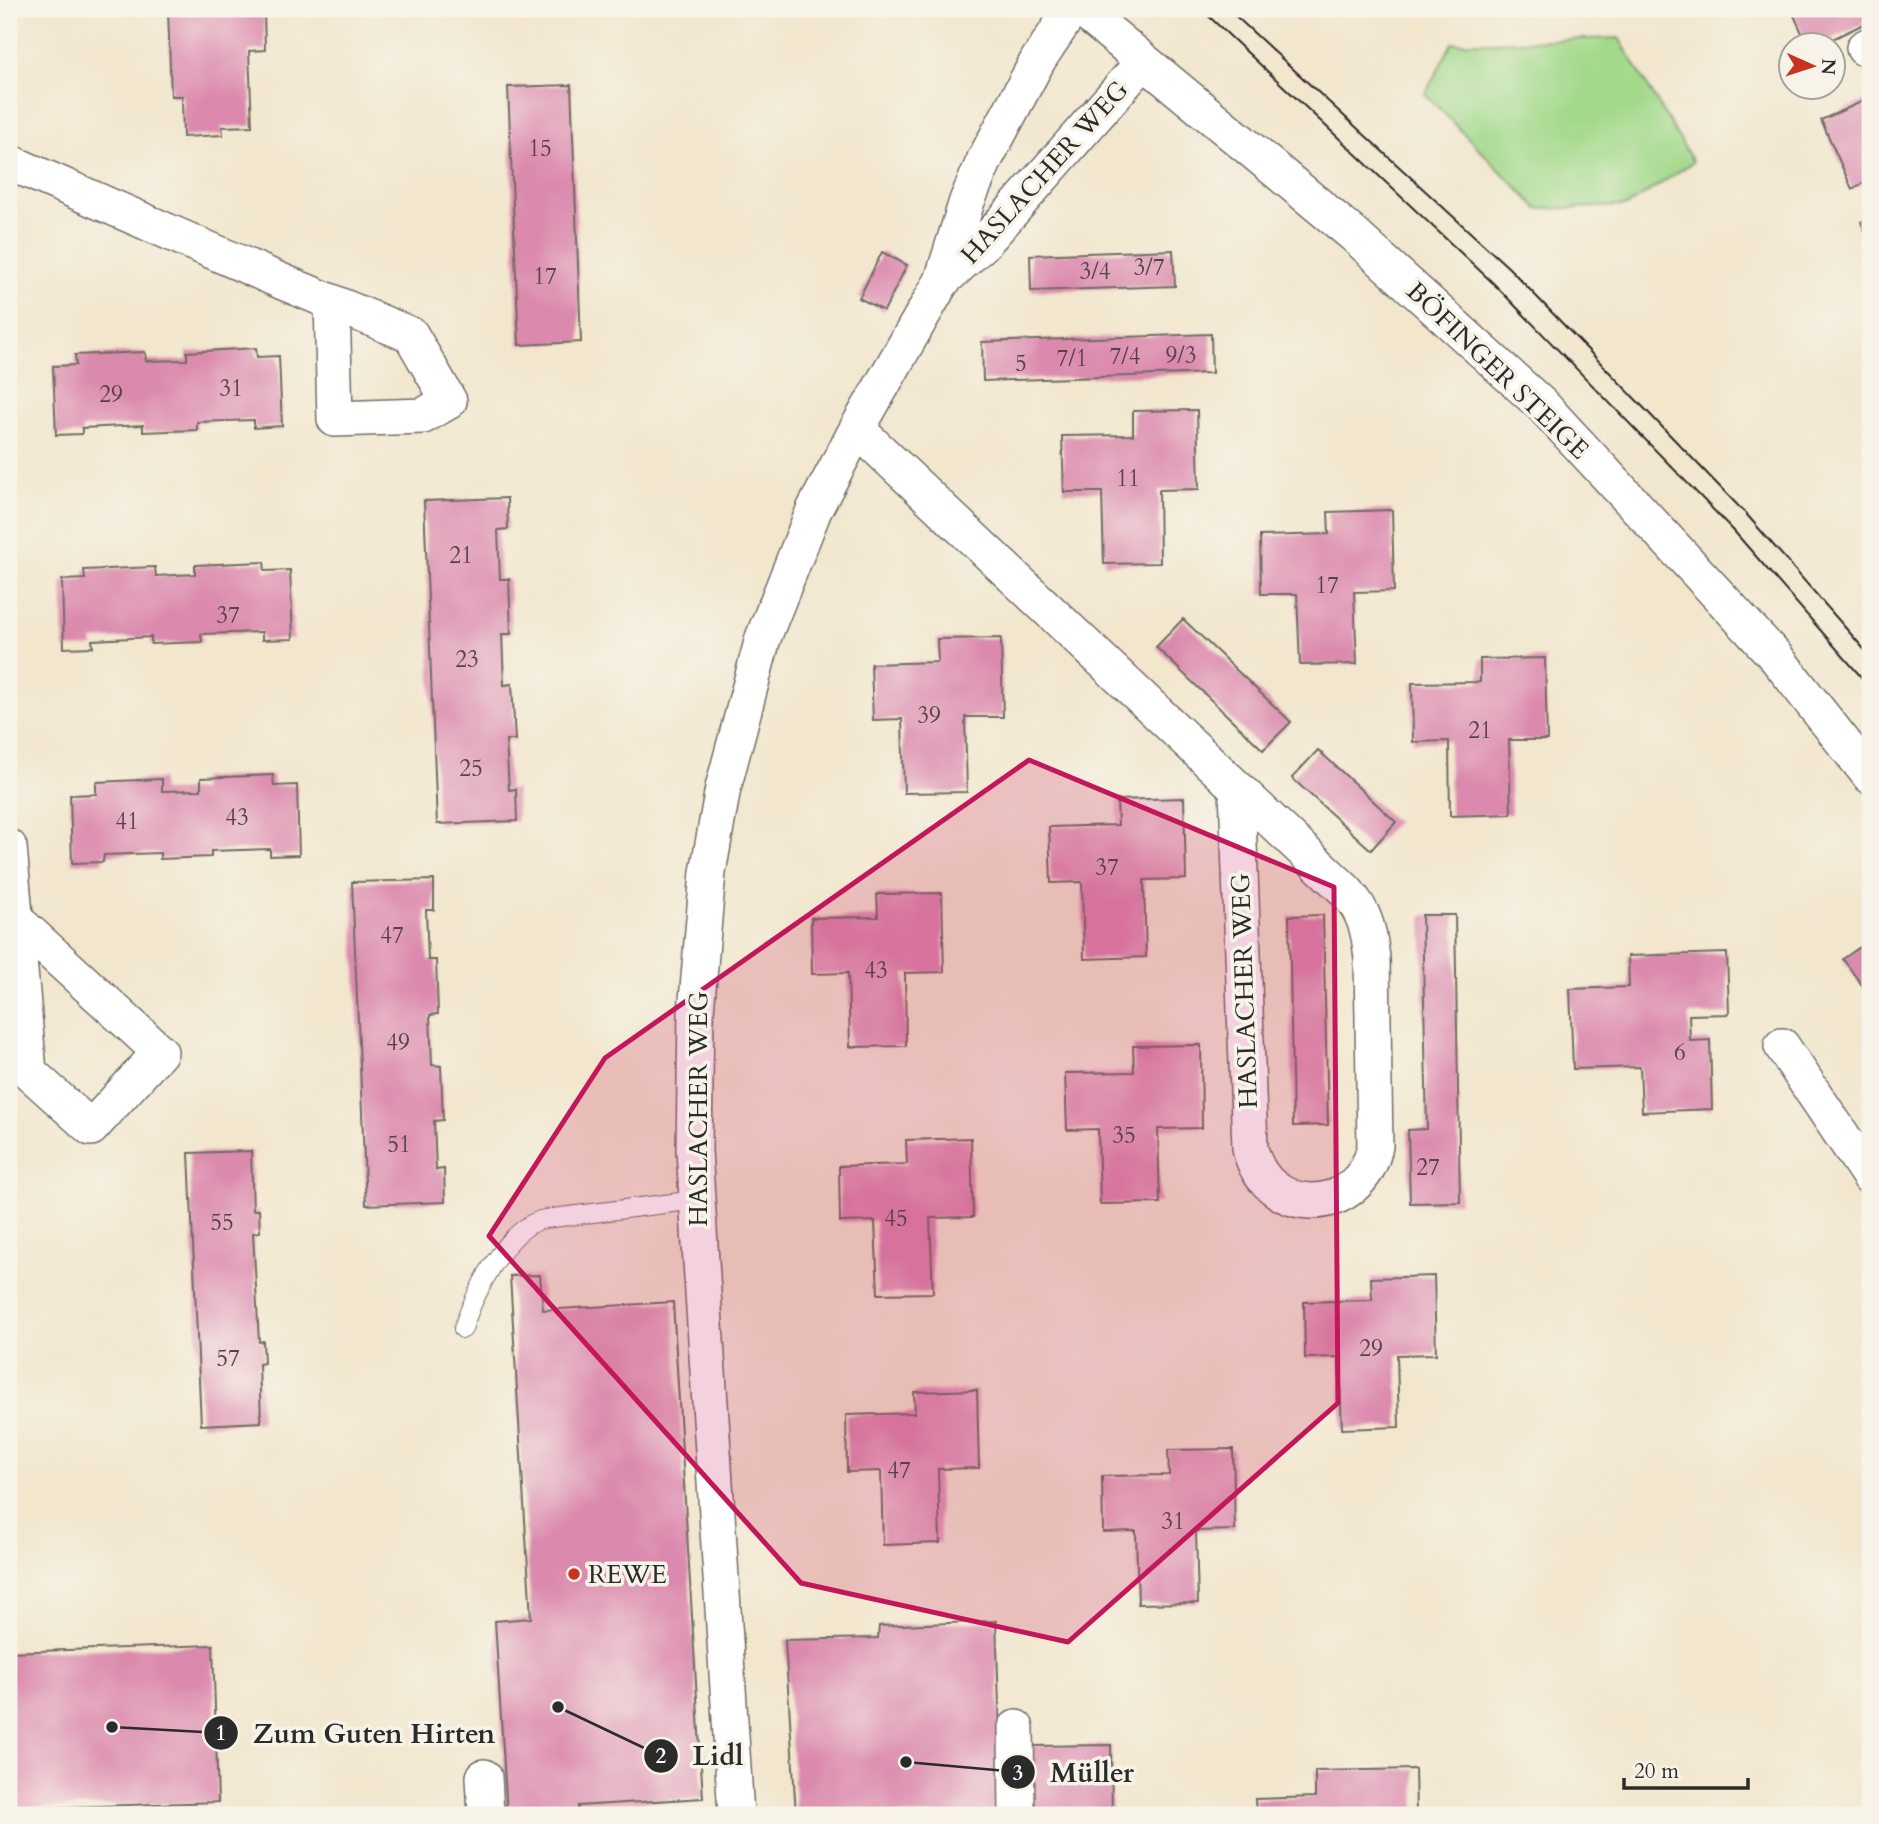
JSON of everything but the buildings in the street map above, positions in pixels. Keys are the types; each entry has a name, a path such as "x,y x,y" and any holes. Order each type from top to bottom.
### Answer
{"street":[{"name":"HASLACHER WEG","path":"736,1815 696,1200 693,1105 699,965 708,872 723,788 757,658 808,521 942,281 967,201 985,159 1038,60 1072,9"},
{"name":"BÖFINGER STEIGE","path":"1081,9 1353,234 1543,406 1775,656 1870,776"},
{"name":"HASLACHER WEG","path":"942,281 996,230 1144,61"},
{"path":"9,162 332,302"},
{"name":"HASLACHER WEG","path":"857,429 1237,788 1346,891 1361,909 1369,930 1372,958 1375,1146 1369,1165 1358,1181 1342,1194 1324,1200 1294,1199 1276,1190 1255,1167 1250,1148 1237,788"},
{"path":"9,847 29,1072 91,1128 160,1052 16,920"},
{"path":"1782,1046 1870,1177"},
{"path":"1016,1728 1017,1815"},
{"path":"484,1777 486,1815"}],"lane":[{"path":"463,1329 467,1314 488,1274 510,1243 528,1225 545,1219 696,1200"}],"highlighted area":[{"path":"1029,760 1334,887 1338,1403 1068,1642 801,1583 489,1236 605,1058"}],"green space":[{"path":"1619,38 1693,162 1627,206 1538,209 1425,94 1452,43"}],"tram line":[{"path":"1201,9 1493,283 1733,530 1870,687"},
{"path":"1228,9 1509,268 1748,516 1870,656"}],"place":[{"name":"REWE","path":"574,1574"},
{"name":"Lidl","path":"558,1707"},
{"name":"Zum Guten Hirten","path":"112,1727"},
{"name":"Müller","path":"906,1762"}]}
